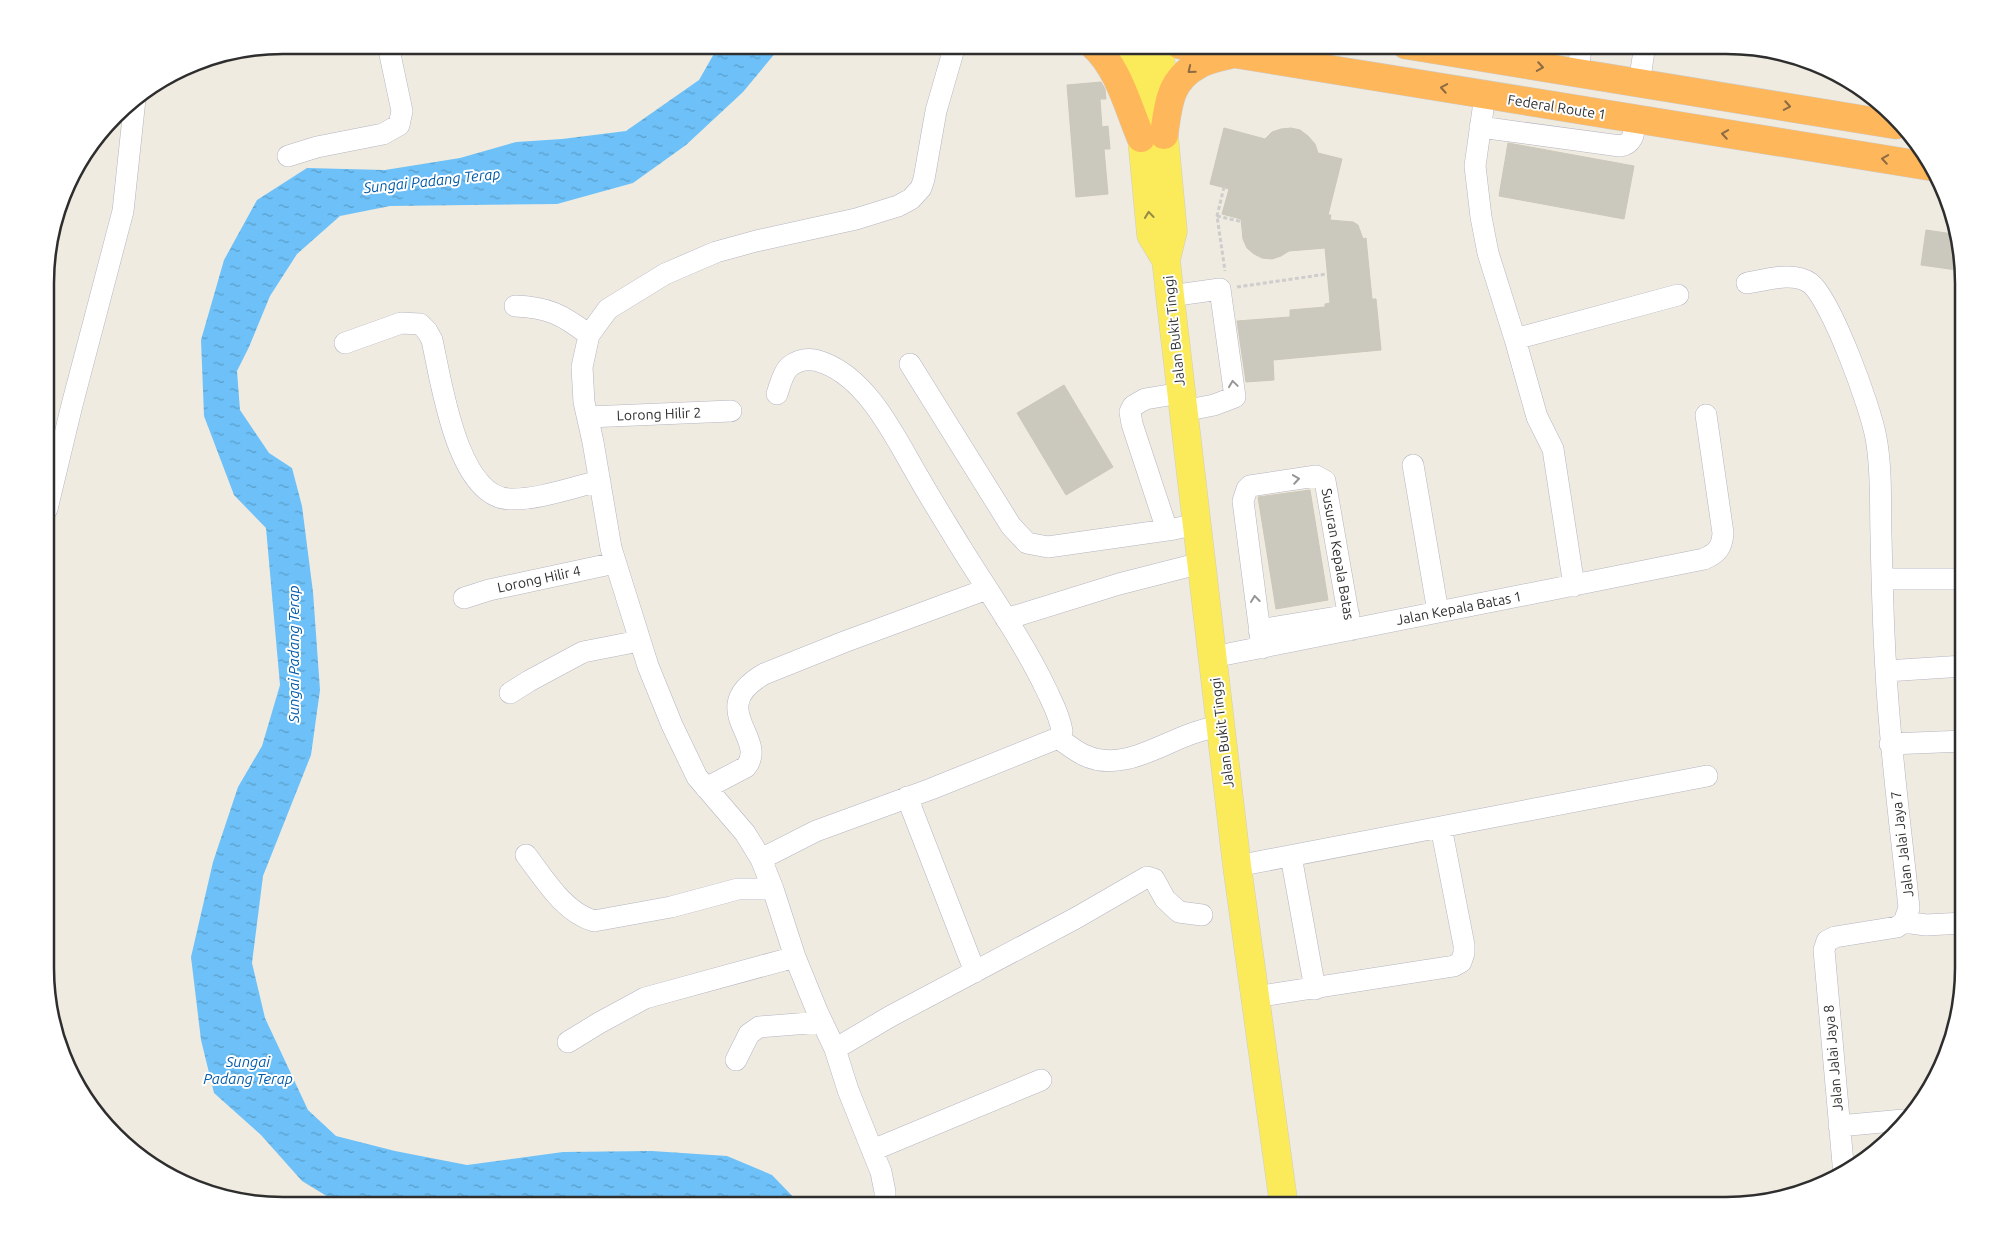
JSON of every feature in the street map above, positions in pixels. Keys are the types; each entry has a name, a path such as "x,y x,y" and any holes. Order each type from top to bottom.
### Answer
{"highway":[{"path":"1101,54 1108,61 1153,137"},
{"path":"1153,137 1177,82 1198,65 1235,54"},
{"name":"Federal Route 1","path":"1270,54 1485,95 1923,165"},
{"path":"1461,54 1891,124"}],"main road":[{"name":"Jalan Bukit Tinggi","path":"1135,54 1173,231 1166,260 1182,402 1237,866 1283,1197"},
{"name":"Jalan Bukit Tinggi","path":"1153,137 1159,54"}],"street":[{"path":"288,156 317,147 383,134 398,126 402,111 390,54"},
{"path":"885,1197 884,1182 873,1150 848,1090 835,1048 822,1022 795,956 761,859 745,833 706,788 690,765 678,740 640,641 615,563 584,402 582,367 588,335 608,309 664,274 716,252 873,214 898,206 911,199 921,188 924,180 936,111 952,54"},
{"path":"1577,73 1580,54"},
{"path":"1639,83 1644,54"},
{"path":"1485,95 1475,166 1481,217 1488,253 1537,417 1553,449 1574,586"},
{"path":"54,480 124,210 134,109"},
{"path":"1480,127 1620,146 1626,145 1632,139 1636,120"},
{"name":"Jalan Jalai Jaya 7","path":"1747,283 1791,276 1802,278 1819,292 1864,392 1877,439 1890,744 1909,908 1904,922"},
{"path":"1167,530 1132,424 1130,412 1133,406 1146,399 1214,405 1235,397 1223,289 1170,296"},
{"path":"1515,339 1678,296"},
{"path":"515,306 534,306 561,315 588,335"},
{"path":"345,343 401,323 420,324 427,331 432,340 453,430 464,459 479,482 497,497 510,499 544,494 600,480"},
{"path":"761,859 816,831 1058,738 1062,731 1053,705 1027,653 886,422 860,388 832,366 811,359 805,359 790,366 784,373 777,394"},
{"path":"910,364 1010,526 1027,542 1048,547 1197,524"},
{"name":"Lorong Hilir 2","path":"588,417 731,411"},
{"name":"Jalan Kepala Batas 1","path":"1213,657 1260,639 1350,622 1438,612 1574,586 1704,558 1714,554 1719,550 1723,533 1706,415"},
{"path":"1412,465 1438,612"},
{"name":"Susuran Kepala Batas","path":"1260,639 1243,501 1246,489 1250,486 1316,476 1325,481 1350,622"},
{"name":"Lorong Hilir 4","path":"464,598 489,590 615,563"},
{"path":"1006,619 1120,584 1202,563"},
{"path":"1883,580 1955,579"},
{"path":"706,788 746,767 749,762 752,750 738,717 737,708 742,693 752,681 764,674 844,642 987,589"},
{"path":"510,693 529,680 583,652 640,641"},
{"path":"1886,670 1955,666"},
{"path":"1058,738 1084,755 1108,761 1120,760 1154,750 1189,734 1221,725"},
{"path":"1890,744 1955,741"},
{"path":"1237,866 1707,776"},
{"path":"907,797 975,972"},
{"path":"1255,997 1454,966 1461,962 1464,945 1441,827"},
{"path":"526,855 564,903 584,918 594,921 671,907 738,889 773,889"},
{"path":"1291,856 1315,988"},
{"path":"835,1048 1147,878 1154,878 1165,898 1179,912 1202,915"},
{"path":"1904,922 1926,925 1955,923"},
{"name":"Jalan Jalai Jaya 8","path":"1843,1166 1824,950 1827,941 1842,934 1889,929 1897,927 1904,922"},
{"path":"568,1042 598,1023 646,998 795,956"},
{"path":"736,1060 749,1034 759,1027 822,1022"},
{"path":"873,1150 1041,1080"},
{"path":"1839,1126 1897,1121"}],"path":[{"path":"1224,187 1218,216 1223,289 1327,274"},
{"path":"1218,216 1244,222"}],"water":[{"name":"Sungai Padang Terap","path":"714,54 775,54 743,92 686,145 633,183 557,204 390,206 340,216 297,254 270,296 237,371 240,410 269,453 292,468 302,506 313,592 320,690 311,755 263,876 252,963 265,1018 308,1110 336,1136 395,1151 467,1165 563,1152 652,1151 727,1156 772,1175 793,1197 328,1197 302,1181 261,1135 214,1093 201,1040 191,957 213,862 238,787 262,746 280,685 266,528 234,495 204,416 201,340 224,260 257,200 307,168 385,170 460,158 516,142 562,139 626,131 699,80"}],"building":[{"path":"1101,82 1105,89 1106,99 1100,99 1102,127 1108,126 1110,149 1104,149 1108,194 1076,197 1067,85"},
{"path":"1224,128 1265,139 1272,132 1281,129 1291,128 1300,130 1315,144 1318,153 1342,159 1328,215 1331,215 1330,220 1353,222 1358,225 1363,239 1366,238 1372,299 1376,299 1381,350 1273,360 1274,380 1246,382 1237,321 1290,317 1290,310 1325,307 1325,304 1330,303 1325,248 1289,251 1272,259 1262,258 1247,248 1243,239 1241,219 1222,214 1229,189 1210,184"},
{"path":"1508,143 1634,166 1624,219 1499,196"},
{"path":"1926,230 1950,234 1955,270 1921,265"},
{"path":"1064,385 1113,467 1066,495 1017,413"},
{"path":"1310,490 1328,600 1276,609 1258,497"}]}
